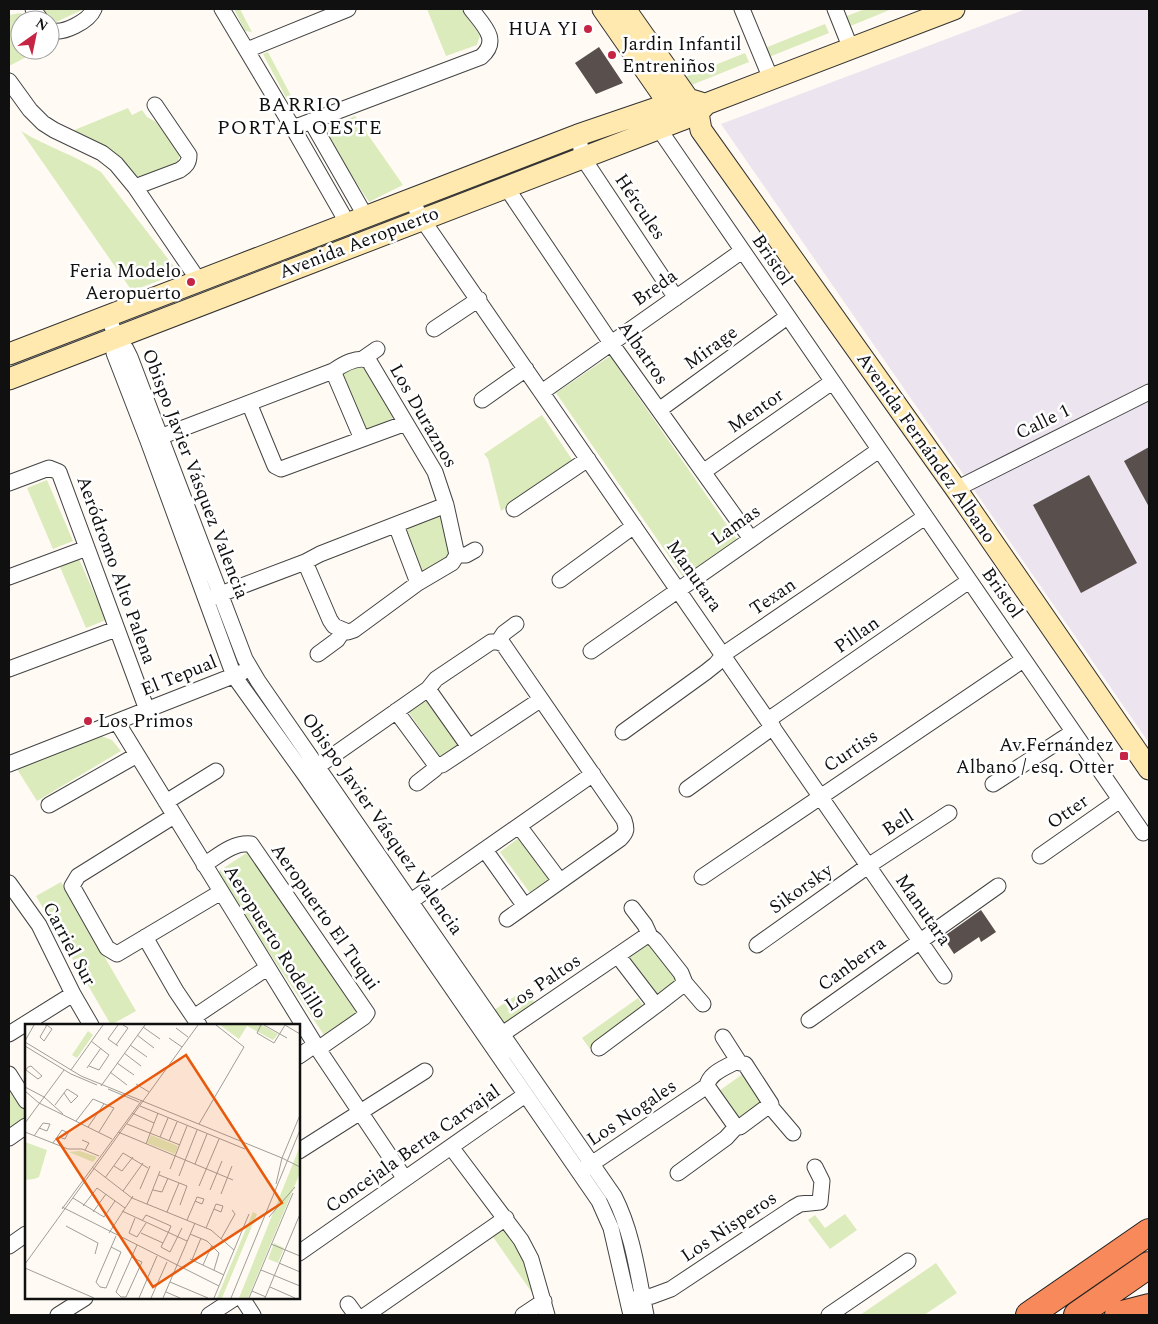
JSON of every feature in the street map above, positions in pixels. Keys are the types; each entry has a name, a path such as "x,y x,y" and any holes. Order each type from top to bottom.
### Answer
{"highway":[{"path":"1029,1315 1144,1234"},
{"path":"1077,1315 1149,1265"},
{"path":"1118,1315 1149,1307"}],"street":[{"path":"60,31 88,17 94,9"},
{"path":"222,9 293,128 357,220"},
{"path":"247,50 348,9"},
{"path":"293,128 481,58 489,50 489,34 471,9"},
{"name":"Avenida Fernández Albano","path":"604,9 690,112"},
{"name":"Avenida Fernández Albano","path":"625,9 690,112 956,489 1149,768"},
{"path":"742,9 771,79"},
{"path":"834,9 851,49"},
{"name":"Avenida Aeropuerto","path":"9,379 659,129 690,112 851,49 928,14 954,9"},
{"path":"9,81 30,110 43,123 109,158 135,188 199,281"},
{"path":"135,188 180,170 189,160 189,155 155,105"},
{"name":"Avenida Aeropuerto","path":"9,354 578,135 690,112"},
{"path":"311,121 357,220"},
{"name":"Bristol","path":"659,129 1143,833"},
{"name":"Hércules","path":"578,135 583,158 676,298"},
{"name":"Albatros","path":"506,187 611,343 751,539"},
{"name":"Manutara","path":"411,200 422,219 724,654 944,976"},
{"name":"Breda","path":"542,392 742,251"},
{"path":"434,329 478,299"},
{"name":"Obispo Javier Vásquez Valencia","path":"108,316 116,337 114,353 154,439 213,597 234,676 312,771"},
{"name":"Mirage","path":"659,410 788,317"},
{"name":"Los Duraznos","path":"154,439 333,371 359,358 364,358 377,349"},
{"name":"Los Duraznos","path":"364,358 369,361 435,472 446,505 457,555"},
{"path":"482,400 526,368"},
{"path":"333,371 362,439"},
{"name":"Mentor","path":"703,472 832,382"},
{"name":"Calle 1","path":"956,489 1149,392"},
{"path":"249,404 278,468 284,468 406,423"},
{"name":"Lamas","path":"591,651 879,450"},
{"path":"514,509 588,459"},
{"name":"Aeródromo Alto Palena","path":"9,483 49,468 59,472 147,710"},
{"path":"213,597 446,505"},
{"name":"Texan","path":"623,732 706,672 724,654 925,517"},
{"path":"396,525 418,584"},
{"path":"560,580 634,526"},
{"path":"9,577 87,548"},
{"path":"305,562 330,620 334,626 348,632 354,630 418,584 452,563 457,555 475,550"},
{"name":"Pillan","path":"687,789 771,724 969,582"},
{"name":"Obispo Javier Vásquez Valencia","path":"213,597 251,669 312,771 405,905 502,1034 614,1196 623,1216 634,1304"},
{"path":"498,642 504,633 516,624"},
{"path":"9,669 116,629"},
{"path":"318,654 337,640 343,631"},
{"path":"312,771 428,689 436,679 491,642 503,644 593,774 624,820 627,828 625,834 620,838 507,919"},
{"name":"Curtiss","path":"702,877 1023,660"},
{"name":"El Tepual","path":"9,764 251,669"},
{"path":"428,689 469,747"},
{"path":"417,783 436,769 438,765 442,765 540,700"},
{"path":"396,711 435,764 438,765"},
{"name":"Aeropuerto Rodelillo","path":"117,722 316,1047 405,1179"},
{"path":"993,784 1073,732"},
{"path":"49,806 137,755"},
{"path":"166,802 216,771"},
{"path":"405,905 593,774"},
{"name":"Otter","path":"1040,856 1120,800"},
{"name":"Bell","path":"868,866 949,813"},
{"path":"174,816 78,876 72,886 107,948 117,954 221,892"},
{"path":"519,826 560,881"},
{"name":"Aeropuerto El Tuqui","path":"204,865 233,846 244,843 250,844 367,1013 364,1018 316,1047"},
{"path":"485,850 524,906"},
{"name":"Sikorsky","path":"757,945 868,866"},
{"name":"Carriel Sur","path":"9,883 39,924 73,994 90,1024"},
{"path":"920,940 998,886"},
{"name":"Obispo Javier Vásquez Valencia","path":"405,905 489,1043 599,1201 611,1228 634,1304 646,1315"},
{"path":"632,908 645,925 650,936 703,1004"},
{"name":"Los Paltos","path":"489,1043 642,938 650,936"},
{"path":"145,937 176,991 196,1021 268,968"},
{"name":"Canberra","path":"809,1020 920,940"},
{"path":"618,956 654,1003 658,1004"},
{"path":"599,1048 685,983"},
{"path":"9,1034 73,994"},
{"path":"723,1037 739,1062 744,1064 771,1102 770,1106 793,1133"},
{"path":"300,1055 316,1047"},
{"name":"Los Nogales","path":"579,1172 707,1086 713,1076 735,1062 739,1062"},
{"path":"300,1150 425,1072"},
{"path":"9,1074 25,1099"},
{"name":"Los Nogales","path":"707,1086 736,1127"},
{"name":"Concejala Berta Carvajal","path":"300,1252 525,1095"},
{"path":"678,1174 726,1138 736,1127 740,1127 770,1106"},
{"path":"9,1138 25,1127"},
{"path":"451,1147 506,1218 531,1259 545,1308 524,1315"},
{"name":"Los Nisperos","path":"634,1304 680,1284 800,1204 820,1202 822,1181 815,1167"},
{"path":"366,1315 506,1218"},
{"path":"9,1246 25,1235"},
{"path":"829,1315 908,1261"},
{"path":"58,1315 83,1299"},
{"path":"209,1315 233,1299"},
{"path":"243,1299 253,1315"}],"shaded area":[{"path":"1026,9 1149,9 1149,743 721,124"}],"green space":[{"path":"84,9 60,20 60,10 43,10"},
{"path":"234,9 240,9 252,32 245,31"},
{"path":"427,9 461,9 480,35 477,45 446,56"},
{"path":"865,9 892,9 848,27 844,17"},
{"path":"9,15 10,60 21,60 9,66"},
{"path":"825,24 829,33 769,57 765,48"},
{"path":"268,52 298,110 292,109 263,54"},
{"path":"745,53 749,62 689,86 685,77"},
{"path":"128,108 132,115 142,110 147,117 156,122 180,154 178,161 143,182 113,151 72,131"},
{"path":"355,116 403,185 369,202 321,130"},
{"path":"21,131 101,172 179,273 132,291"},
{"path":"610,356 738,541 684,578 556,393"},
{"path":"356,366 365,367 395,417 363,433 340,374"},
{"path":"542,415 573,461 501,511 488,459 484,454"},
{"path":"47,480 73,541 53,549 27,488"},
{"path":"437,513 446,518 453,551 449,560 427,573 417,571 403,534 407,522"},
{"path":"79,559 106,620 86,628 60,567"},
{"path":"426,697 460,745 446,755 439,756 407,710"},
{"path":"101,736 112,740 121,751 37,801 17,769"},
{"path":"520,837 554,881 533,897 500,852"},
{"path":"251,850 358,1012 324,1035 216,873"},
{"path":"61,882 136,1011 110,1024 36,896"},
{"path":"649,940 678,979 657,994 628,955"},
{"path":"526,989 536,1005 505,1025 494,1010"},
{"path":"638,998 646,1010 590,1049 582,1038"},
{"path":"744,1073 766,1104 740,1122 719,1091"},
{"path":"9,1083 25,1109 25,1117 23,1122 9,1132"},
{"path":"845,1214 857,1230 830,1249 808,1220 815,1215 825,1228"},
{"path":"506,1228 527,1257 535,1297 493,1237"},
{"path":"936,1263 957,1293 924,1315 860,1315"}],"building":[{"path":"599,47 623,83 596,94 575,63"},
{"path":"1149,447 1149,507 1124,461"},
{"path":"1089,475 1137,563 1081,593 1033,505"},
{"path":"981,910 996,932 981,942 979,937 954,954 943,937"}],"place":[{"name":"HUA YI","path":"588,29"},
{"name":"Jardin Infantil Entreniños","path":"612,55"},
{"name":"Feria Modelo Aeropuerto","path":"191,282"},
{"name":"Los Primos","path":"88,721"},
{"name":"Av.Fernández Albano / esq. Otter","path":"1124,756"}],"district":[{"name":"BARRIO PORTAL OESTE","path":"300,116"}]}
